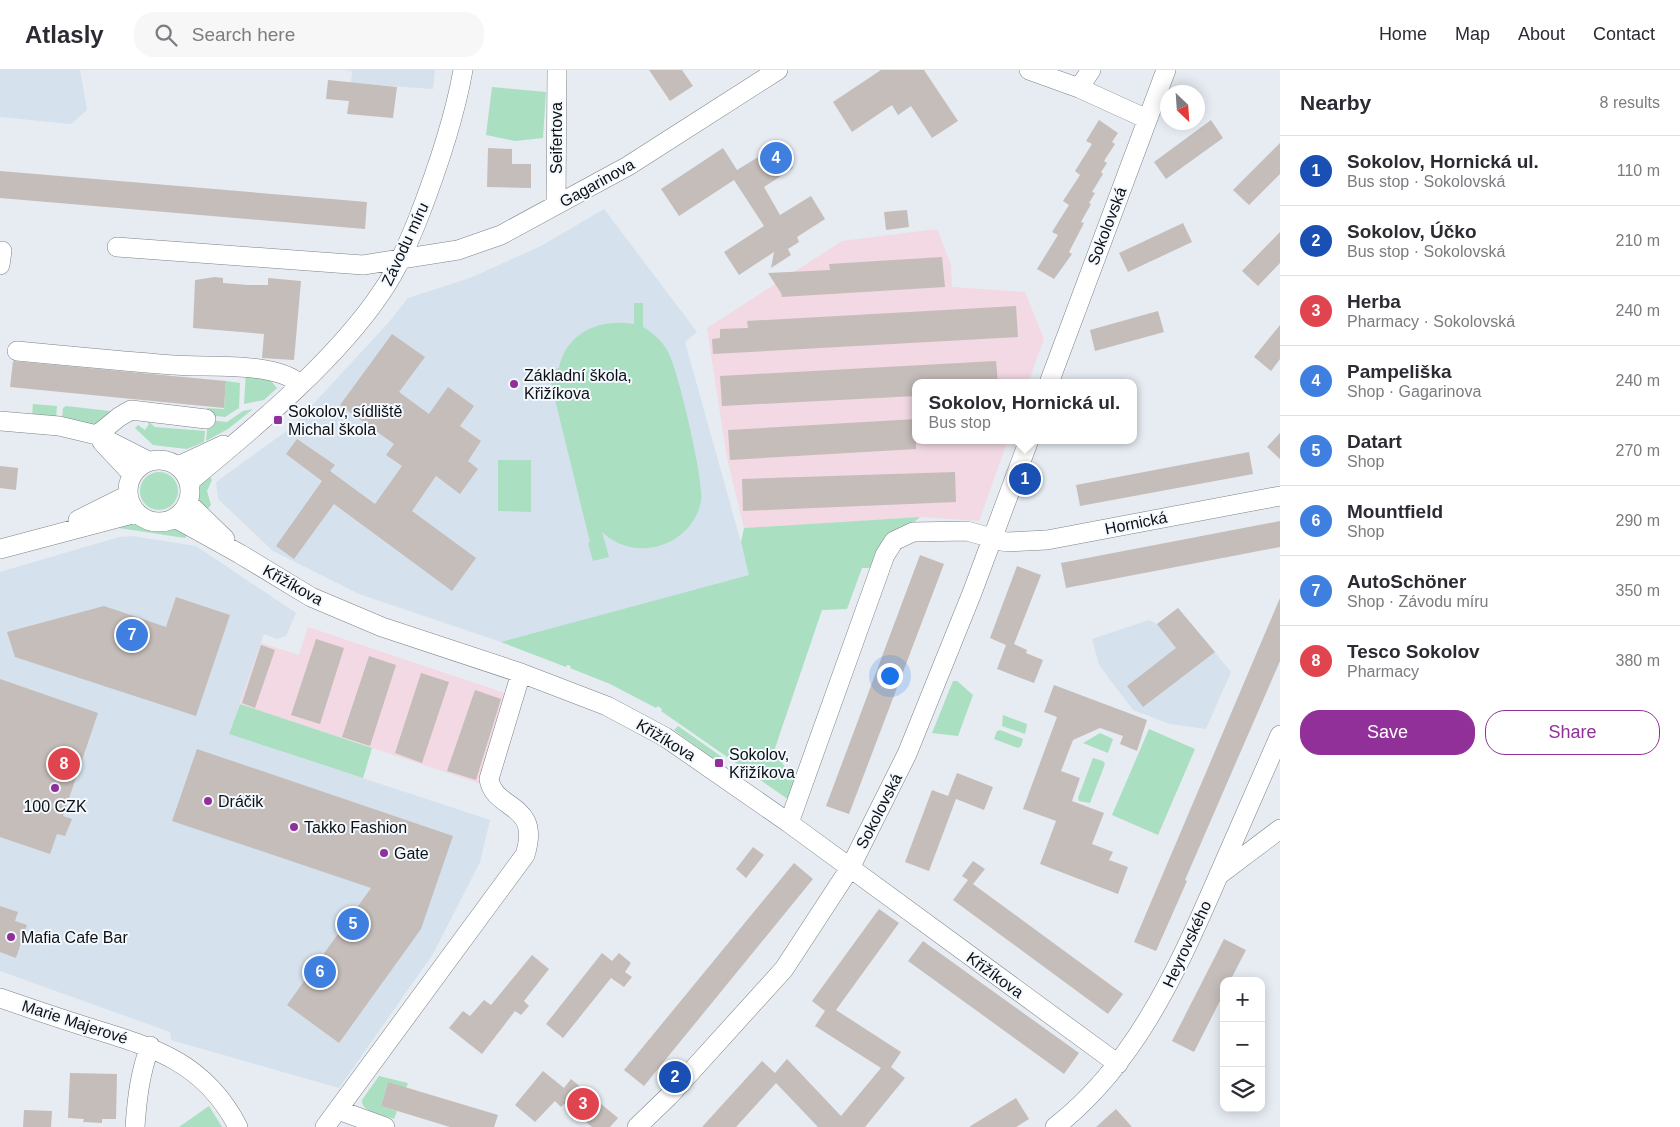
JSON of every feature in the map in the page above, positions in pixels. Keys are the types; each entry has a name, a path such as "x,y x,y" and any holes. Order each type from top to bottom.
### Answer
{"street":[{"name":"Závodu míru","path":"189,482 251,430 300,384 336,348 383,291 400,261 432,182 456,110 463,70"},
{"name":"Seifertova","path":"556,205 557,70"},
{"name":"Gagarinova","path":"117,247 363,265 400,261 458,250 500,235 556,205 669,141 778,70"},
{"path":"1029,70 1079,88 1147,119"},
{"path":"1079,88 1091,70"},
{"name":"Sokolovská","path":"1050,379 1166,70"},
{"path":"17,351 175,365 245,367 291,376 300,384"},
{"path":"96,435 131,410 206,419"},
{"path":"0,421 58,426 96,435 148,462"},
{"name":"Závodu míru","path":"178,466 251,430"},
{"path":"96,435 132,474"},
{"name":"Sokolovská","path":"637,1127 669,1096 784,968 850,868 907,754 1027,444"},
{"path":"0,549 136,513 155,522 175,518 188,502 190,493 189,482 185,473 178,466 163,460 148,462 132,474 128,494 136,513"},
{"path":"48,535 128,494"},
{"name":"Hornická","path":"789,823 885,555 894,541 913,532 930,531 967,531 1006,542 1048,540 1280,496"},
{"name":"Křižíkova","path":"188,502 240,554"},
{"name":"Křižíkova","path":"175,518 240,554 311,597 382,627 521,673 607,706 665,737 789,823 1118,1064"},
{"path":"324,1127 525,855 529,834 527,823 516,808 494,792 489,779 521,673"},
{"name":"Heyrovského","path":"1055,1127 1094,1094 1118,1064 1157,1007 1182,959 1280,735"},
{"path":"1218,876 1280,829"},
{"name":"Marie Majerové","path":"0,998 150,1046 195,1073 214,1091 238,1127"},
{"name":"Marie Majerové","path":"135,1127 138,1088 142,1068 150,1046"},
{"path":"338,1110 385,1127"}],"shaded area":[{"path":"0,70 80,70 87,110 71,124 0,117"},
{"path":"345,70 435,70 433,89 351,83 352,71"},
{"name":"Základní škola, Křižíkova","path":"604,209 697,332 685,342 750,575 501,642 359,594 273,551 218,499 216,482 292,427 389,322 408,298 470,278 541,246"},
{"path":"937,229 951,265 952,287 1025,292 1044,339 1029,379 912,379 912,444 1007,444 979,521 920,517 744,528 727,458 707,328 842,241"},
{"path":"132,536 196,546 296,613 286,636 277,639 264,634 229,734 490,820 480,862 433,954 339,1088 171,1040 170,1032 0,971 0,572 119,537"},
{"path":"1178,608 1231,672 1206,729 1170,724 1133,710 1099,665 1092,639 1149,620 1157,624"},
{"path":"308,627 511,695 481,784 240,704 261,643 299,655"}],"green space":[{"path":"492,87 546,92 543,138 515,141 486,135"},
{"path":"634,303 643,303 643,327 662,343 672,361 684,401 695,451 701,502 695,518 684,532 662,545 647,548 626,546 607,537 602,532 609,557 593,561 548,371 559,368 569,345 587,330 609,323 634,324"},
{"path":"246,372 271,381 277,388 264,400 244,404"},
{"path":"226,381 240,383 239,408 225,417 207,415 207,408 224,409"},
{"path":"33,404 57,406 56,419 32,416"},
{"path":"66,406 110,411 112,413 96,425 62,419 63,408"},
{"path":"253,409 228,429 206,441 208,420 227,422 243,411"},
{"path":"144,418 155,427 205,431 204,442 187,449 153,445 135,428 138,425 145,430 149,424"},
{"path":"498,460 531,460 531,512 498,511"},
{"path":"159,472 173,477 178,491 173,505 159,510 145,505 140,491 145,477"},
{"path":"209,475 212,480 207,491 211,505 205,512 197,494 200,485"},
{"path":"920,517 902,533 877,568 862,568 847,609 822,610 774,751 799,788 792,802 661,711 662,709 658,706 656,708 610,684 570,668 571,666 567,665 566,667 501,642 749,575 741,542 744,528"},
{"path":"117,522 190,532 185,538 119,528"},
{"path":"953,681 957,681 973,695 958,736 932,733"},
{"path":"240,704 372,748 363,778 229,734"},
{"path":"1003,715 1027,724 1025,734 1002,726"},
{"path":"678,726 722,757 718,762 674,730"},
{"path":"1149,729 1195,749 1158,835 1112,815"},
{"path":"1000,730 1023,739 1021,746 1018,748 994,739 997,731"},
{"path":"1100,733 1113,739 1108,753 1083,743"},
{"path":"1093,758 1103,761 1105,764 1090,803 1079,801 1078,798"},
{"path":"379,1076 408,1083 406,1088 388,1082 381,1106 397,1111 394,1119 369,1111 363,1104 362,1100"},
{"path":"209,1106 222,1127 179,1127"}],"building":[{"path":"649,70 682,70 693,86 670,101"},
{"path":"881,70 924,70 958,121 932,138 911,106 898,115 892,105 852,132 833,102"},
{"path":"328,80 397,87 393,118 347,114 349,101 326,99"},
{"path":"1099,120 1118,133 1112,142 1115,144 1104,161 1107,163 1101,172 1103,174 1092,192 1095,193 1089,203 1091,204 1081,222 1084,223 1069,252 1072,254 1054,279 1037,269 1058,235 1052,232 1069,205 1063,201 1080,175 1075,171 1092,144 1086,141"},
{"path":"1211,120 1223,138 1166,179 1154,162 1197,130 1205,130 1205,124"},
{"path":"1280,143 1280,174 1249,205 1233,190"},
{"path":"778,145 793,168 764,187 780,215 811,196 825,219 797,237 799,242 788,249 791,255 771,268 774,252 739,275 724,252 764,226 734,180 679,216 661,189 723,148 737,170"},
{"path":"488,148 512,149 512,164 531,164 531,188 487,187"},
{"path":"0,171 367,202 365,229 0,198"},
{"path":"907,210 909,227 886,230 884,212"},
{"path":"1183,223 1192,242 1128,272 1119,253"},
{"path":"1280,232 1280,263 1258,286 1242,271"},
{"path":"942,257 945,287 782,297 768,273 830,270 829,264"},
{"path":"215,277 223,278 223,283 248,285 268,285 268,278 301,281 294,360 262,358 264,334 193,328 195,280"},
{"path":"1016,306 1018,337 713,354 712,339 720,338 720,329 748,328 747,321"},
{"path":"1158,311 1164,332 1095,351 1090,330"},
{"path":"1280,325 1280,359 1271,371 1254,357"},
{"path":"392,334 425,357 399,392 429,414 448,387 474,406 460,426 481,441 468,461 478,469 460,494 436,476 412,511 476,558 452,591 334,504 294,559 276,546 322,481 286,454 297,439 335,465 330,471 375,504 402,466 386,455 394,444 340,405"},
{"path":"13,361 226,381 224,408 10,387"},
{"path":"996,361 998,379 912,379 912,396 722,406 720,376"},
{"path":"912,419 912,444 916,444 916,449 730,460 728,430"},
{"path":"1280,433 1280,459 1267,447"},
{"path":"1249,452 1253,474 1080,506 1076,485"},
{"path":"0,466 18,468 16,490 0,488"},
{"path":"955,472 956,502 743,511 742,479"},
{"path":"1280,521 1280,547 1066,588 1061,563"},
{"path":"920,555 944,564 849,814 826,806"},
{"path":"1017,566 1041,575 1014,644 1027,650 1026,653 1043,660 1034,683 997,669 1006,645 990,638"},
{"path":"176,597 230,615 196,716 15,657 7,632 104,606 166,627"},
{"path":"1280,598 1280,661 1156,951 1134,942"},
{"path":"1178,608 1215,652 1143,707 1127,686 1176,648 1157,624"},
{"path":"316,639 344,648 320,724 291,715"},
{"path":"261,645 275,650 255,708 242,703"},
{"path":"369,656 396,665 370,746 342,737"},
{"path":"421,673 449,682 422,763 395,753"},
{"path":"0,679 98,713 63,816 72,819 65,836 57,834 50,854 0,837"},
{"path":"1054,685 1147,720 1137,751 1120,744 1123,736 1100,728 1073,740 1061,771 1080,778 1072,801 1104,813 1092,844 1113,852 1109,860 1128,867 1118,894 1040,864 1056,821 1023,809 1057,717 1044,712"},
{"path":"475,690 501,699 476,780 447,771"},
{"path":"197,749 453,836 421,929 339,1043 287,1005 371,888 172,821"},
{"path":"957,773 993,787 984,810 956,799 929,871 905,862 932,790 948,796"},
{"path":"753,847 764,855 746,878 736,869"},
{"path":"973,861 985,869 973,884 1123,994 1108,1014 953,900 968,880 962,876"},
{"path":"794,863 813,879 644,1086 624,1070"},
{"path":"0,906 18,912 15,921 27,925 16,958 0,952"},
{"path":"879,909 899,923 836,1010 901,1052 891,1067 905,1078 865,1127 818,1127 776,1083 736,1127 702,1127 762,1061 775,1073 787,1059 841,1116 881,1068 815,1026 825,1011 812,1001"},
{"path":"1224,939 1246,950 1232,977 1220,977 1220,1001 1194,1052 1172,1041"},
{"path":"923,941 1079,1053 1064,1074 908,961"},
{"path":"602,953 612,961 619,953 631,963 625,972 632,977 624,987 611,978 563,1038 546,1024"},
{"path":"532,955 549,969 524,1001 529,1006 521,1015 515,1011 482,1054 449,1028 463,1011 470,1016 484,1000 491,1005"},
{"path":"543,1071 564,1088 571,1079 618,1118 610,1127 592,1127 564,1104 561,1107 555,1101 535,1122 515,1105"},
{"path":"70,1073 117,1074 116,1119 102,1119 102,1123 83,1122 84,1119 68,1118"},
{"path":"388,1082 498,1115 494,1127 450,1127 381,1106"},
{"path":"1016,1098 1029,1119 1016,1127 969,1127"},
{"path":"1116,1109 1132,1127 1096,1127"},
{"path":"24,1110 52,1111 51,1127 23,1127"}],"place":[{"name":"Pampeliška","path":"776,158"},
{"name":"Základní škola, Křižíkova","path":"514,384"},
{"name":"Sokolov, sídliště Michal škola","path":"278,420"},
{"name":"Sokolov, Hornická ul.","path":"1025,479"},
{"name":"AutoSchöner","path":"132,635"},
{"name":"Sokolov, Křižíkova","path":"719,763"},
{"name":"Tesco Sokolov","path":"64,764"},
{"name":"100 CZK","path":"55,788"},
{"name":"Dráčik","path":"208,801"},
{"name":"Takko Fashion","path":"294,827"},
{"name":"Gate","path":"384,853"},
{"name":"Datart","path":"353,924"},
{"name":"Mafia Cafe Bar","path":"11,937"},
{"name":"Mountfield","path":"320,972"},
{"name":"Sokolov, Účko","path":"675,1077"},
{"name":"Herba","path":"583,1104"}]}
